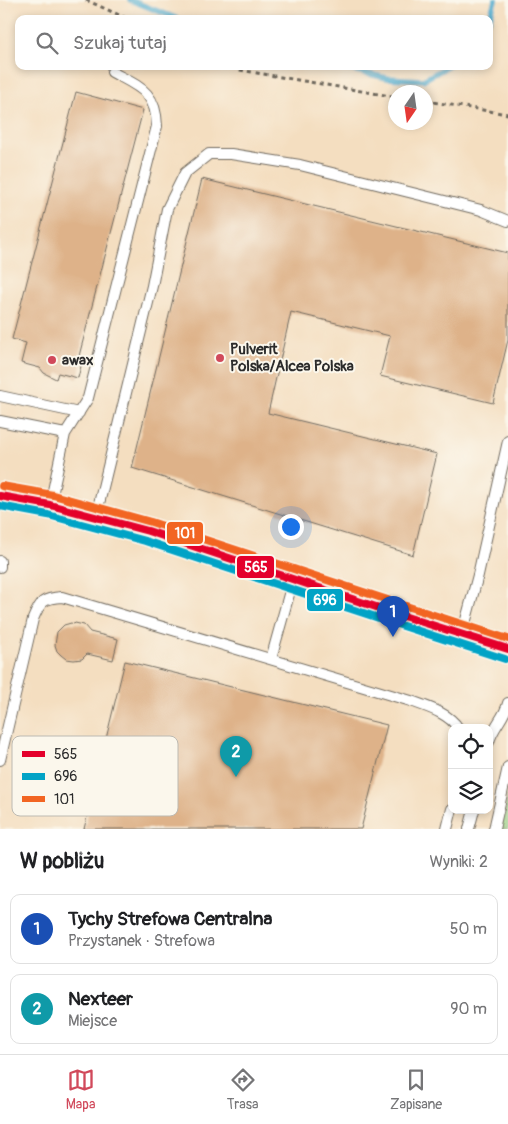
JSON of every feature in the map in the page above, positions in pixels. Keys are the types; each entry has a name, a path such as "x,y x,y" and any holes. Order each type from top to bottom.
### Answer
{"street":[{"path":"0,496 50,505 148,531 508,649"}],"lane":[{"path":"50,505 65,434 88,398 157,126 152,100 145,92 112,72"},
{"path":"96,516 152,286 167,209 185,173 209,154 231,154 300,165 480,210 508,221"},
{"path":"0,396 79,413"},
{"path":"0,421 65,434"},
{"path":"462,635 478,575 508,441"},
{"path":"0,561 0,567"},
{"path":"271,660 293,580"},
{"path":"0,760 33,619 38,606 49,598 62,597 411,701 441,713 456,724"},
{"path":"493,731 508,703"},
{"path":"494,829 508,767"},
{"path":"447,829 451,814"},
{"path":"469,829 473,814"}],"path":[{"path":"86,0 119,15"},
{"path":"240,70 388,96"},
{"path":"433,102 508,114"}],"green space":[{"path":"508,795 508,829 500,829"}],"building":[{"path":"76,92 143,110 79,356 83,358 78,378 58,373 56,379 44,373 40,368 21,363 26,343 12,339"},
{"name":"Pulverit Polska/Alcea Polska","path":"202,179 508,253 508,340 493,403 380,376 390,336 291,312 268,413 437,454 413,555 132,468"},
{"path":"71,623 84,625 90,632 118,639 113,660 87,654 82,659 74,660 66,659 61,655 55,645 57,632 64,625"},
{"path":"125,661 387,725 361,829 84,829 87,816 178,816 178,736 107,736"}],"waterway":[{"path":"130,0 168,15"},
{"path":"491,15 495,0"},
{"path":"352,70 387,78 423,80 441,70"}],"transit line":[{"name":"101","path":"2,486 53,495 151,522 508,639"},
{"name":"565","path":"0,496 50,505 148,531 508,649"},
{"name":"696","path":"0,506 48,515 145,541 505,659"}],"place":[{"name":"Pulverit Polska/Alcea Polska","path":"220,358"},
{"name":"awax","path":"52,360"},
{"name":"Tychy Strefowa Centralna","path":"393,637"},
{"name":"Nexteer","path":"236,777"}]}
